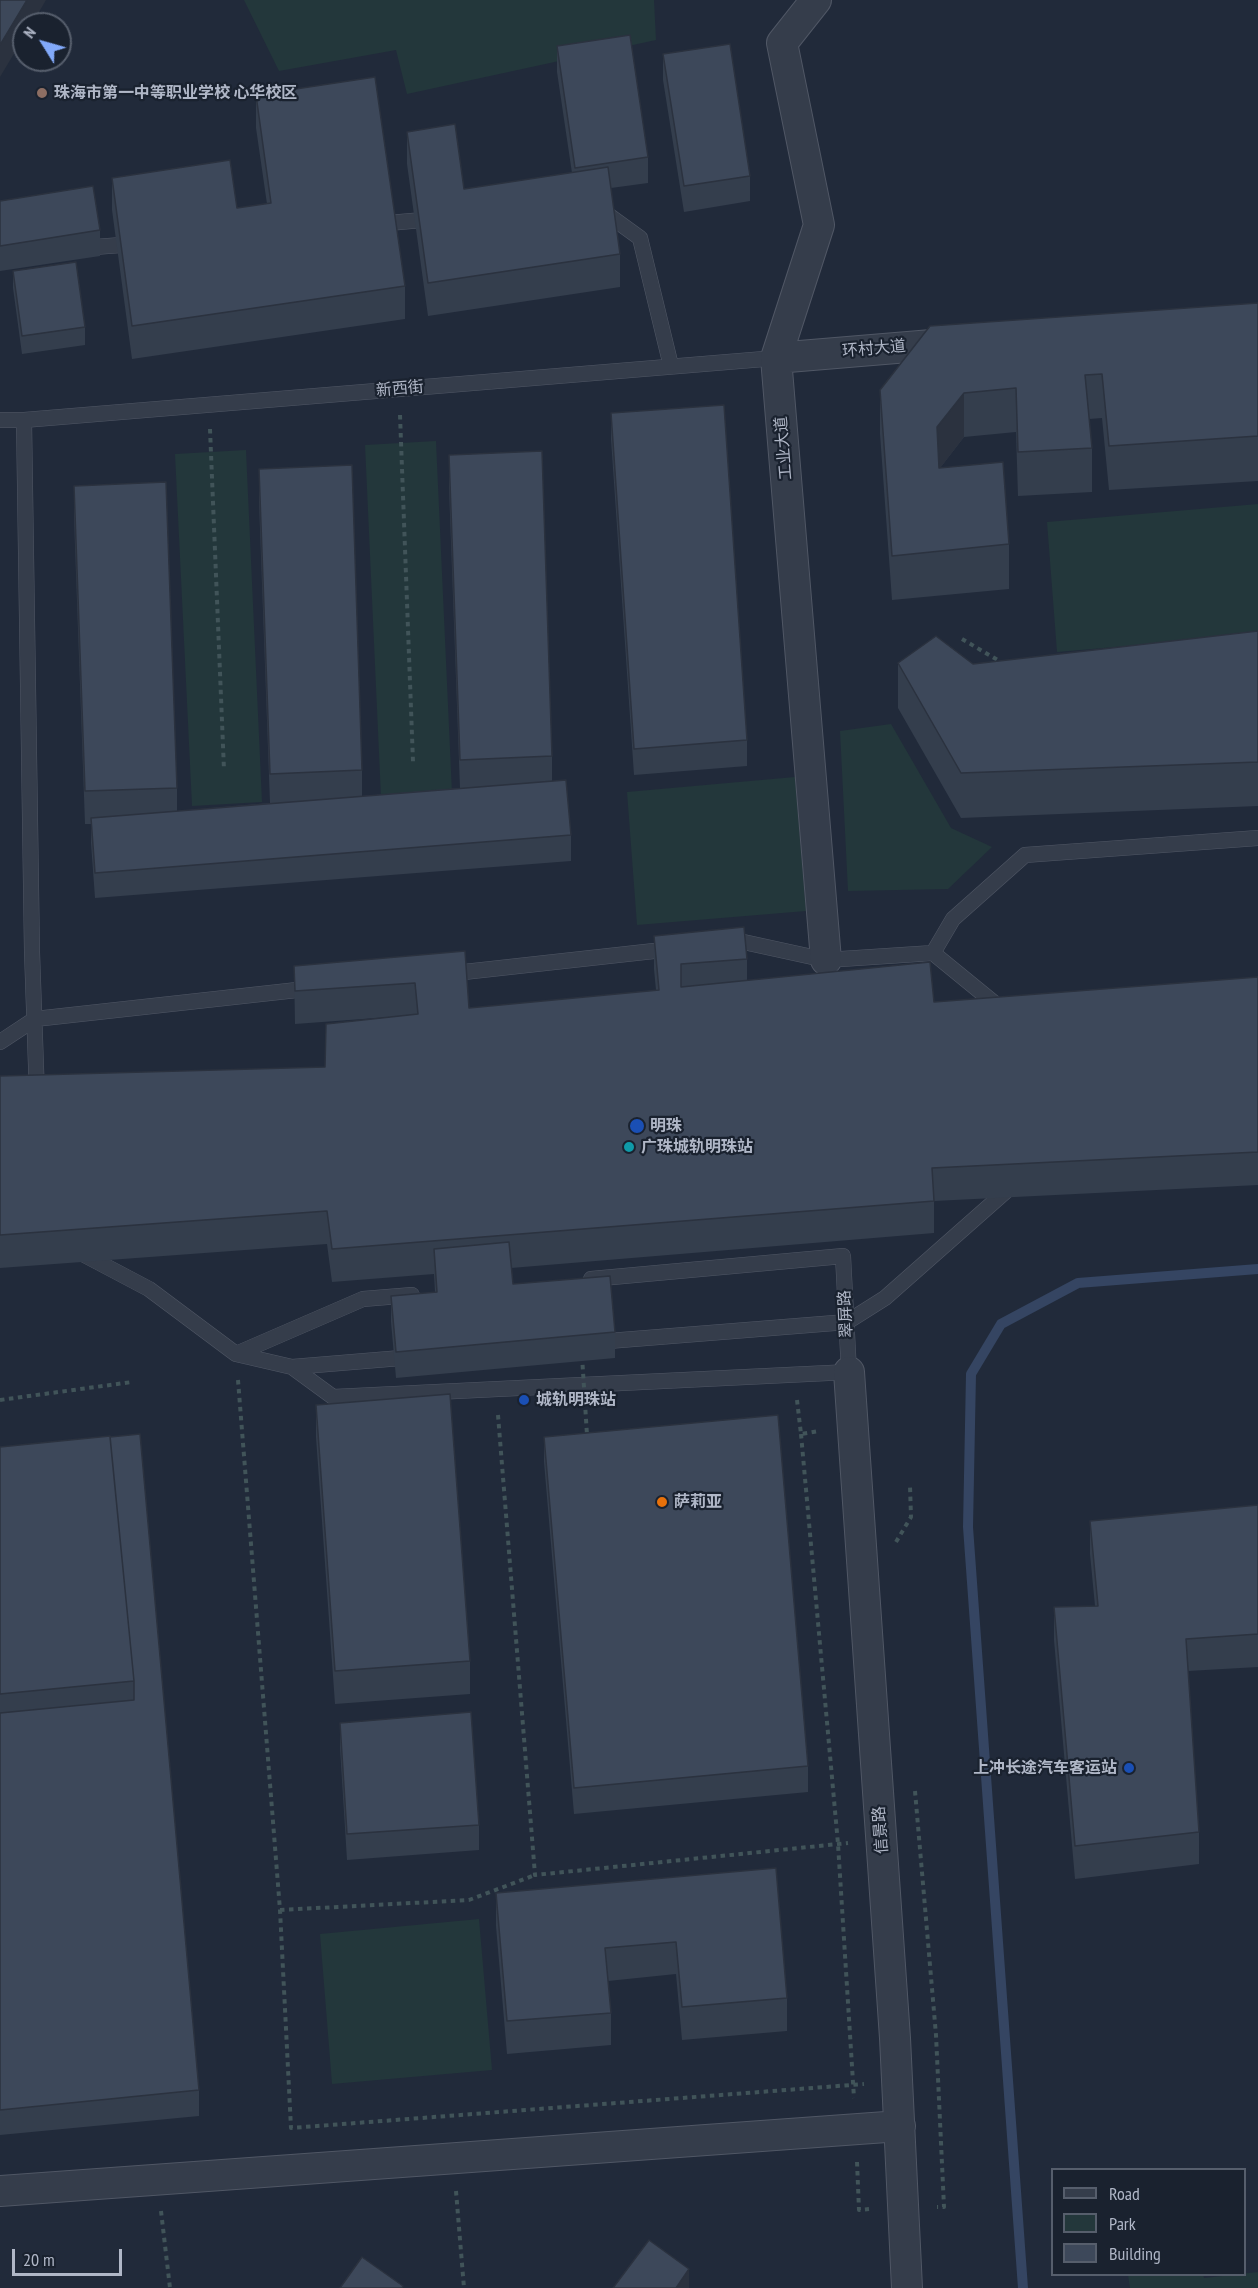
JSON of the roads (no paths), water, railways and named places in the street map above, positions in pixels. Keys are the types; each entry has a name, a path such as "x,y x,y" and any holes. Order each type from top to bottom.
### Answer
{"street":[{"name":"工业大道","path":"816,0 782,43 819,225 776,357 826,960"},
{"name":"环村大道","path":"776,357 988,340"},
{"name":"信景路","path":"849,1372 898,2081 907,2288"},
{"path":"0,2191 900,2126"}],"lane":[{"path":"585,207 597,206 639,238 671,366"},
{"path":"358,225 453,218"},
{"path":"72,249 155,242"},
{"name":"新西街","path":"0,420 209,405 776,357"},
{"path":"24,420 32,941 38,1105"},
{"path":"933,953 953,919 1025,855 1258,838"},
{"path":"716,944 739,941 826,960 933,953 992,999 1014,1021"},
{"path":"434,975 692,946"},
{"path":"0,1042 35,1019 328,987"},
{"path":"579,1348 847,1322 885,1298 1028,1172"},
{"path":"69,1247 149,1289 236,1354 292,1367 426,1356"},
{"name":"翠屏路","path":"572,1281 843,1256 849,1372"},
{"path":"236,1354 363,1299 421,1294"},
{"path":"292,1367 333,1397 849,1372"}],"waterway":[{"path":"1023,2288 968,1527 971,1374 1001,1324 1078,1283 1258,1269"}],"place":[{"name":"珠海市第一中等职业学校 心华校区","path":"42,93"},
{"name":"明珠","path":"637,1126"},
{"name":"广珠城轨明珠站","path":"629,1147"},
{"name":"城轨明珠站","path":"524,1400"},
{"name":"萨莉亚","path":"662,1502"},
{"name":"上冲长途汽车客运站","path":"1129,1768"}]}
